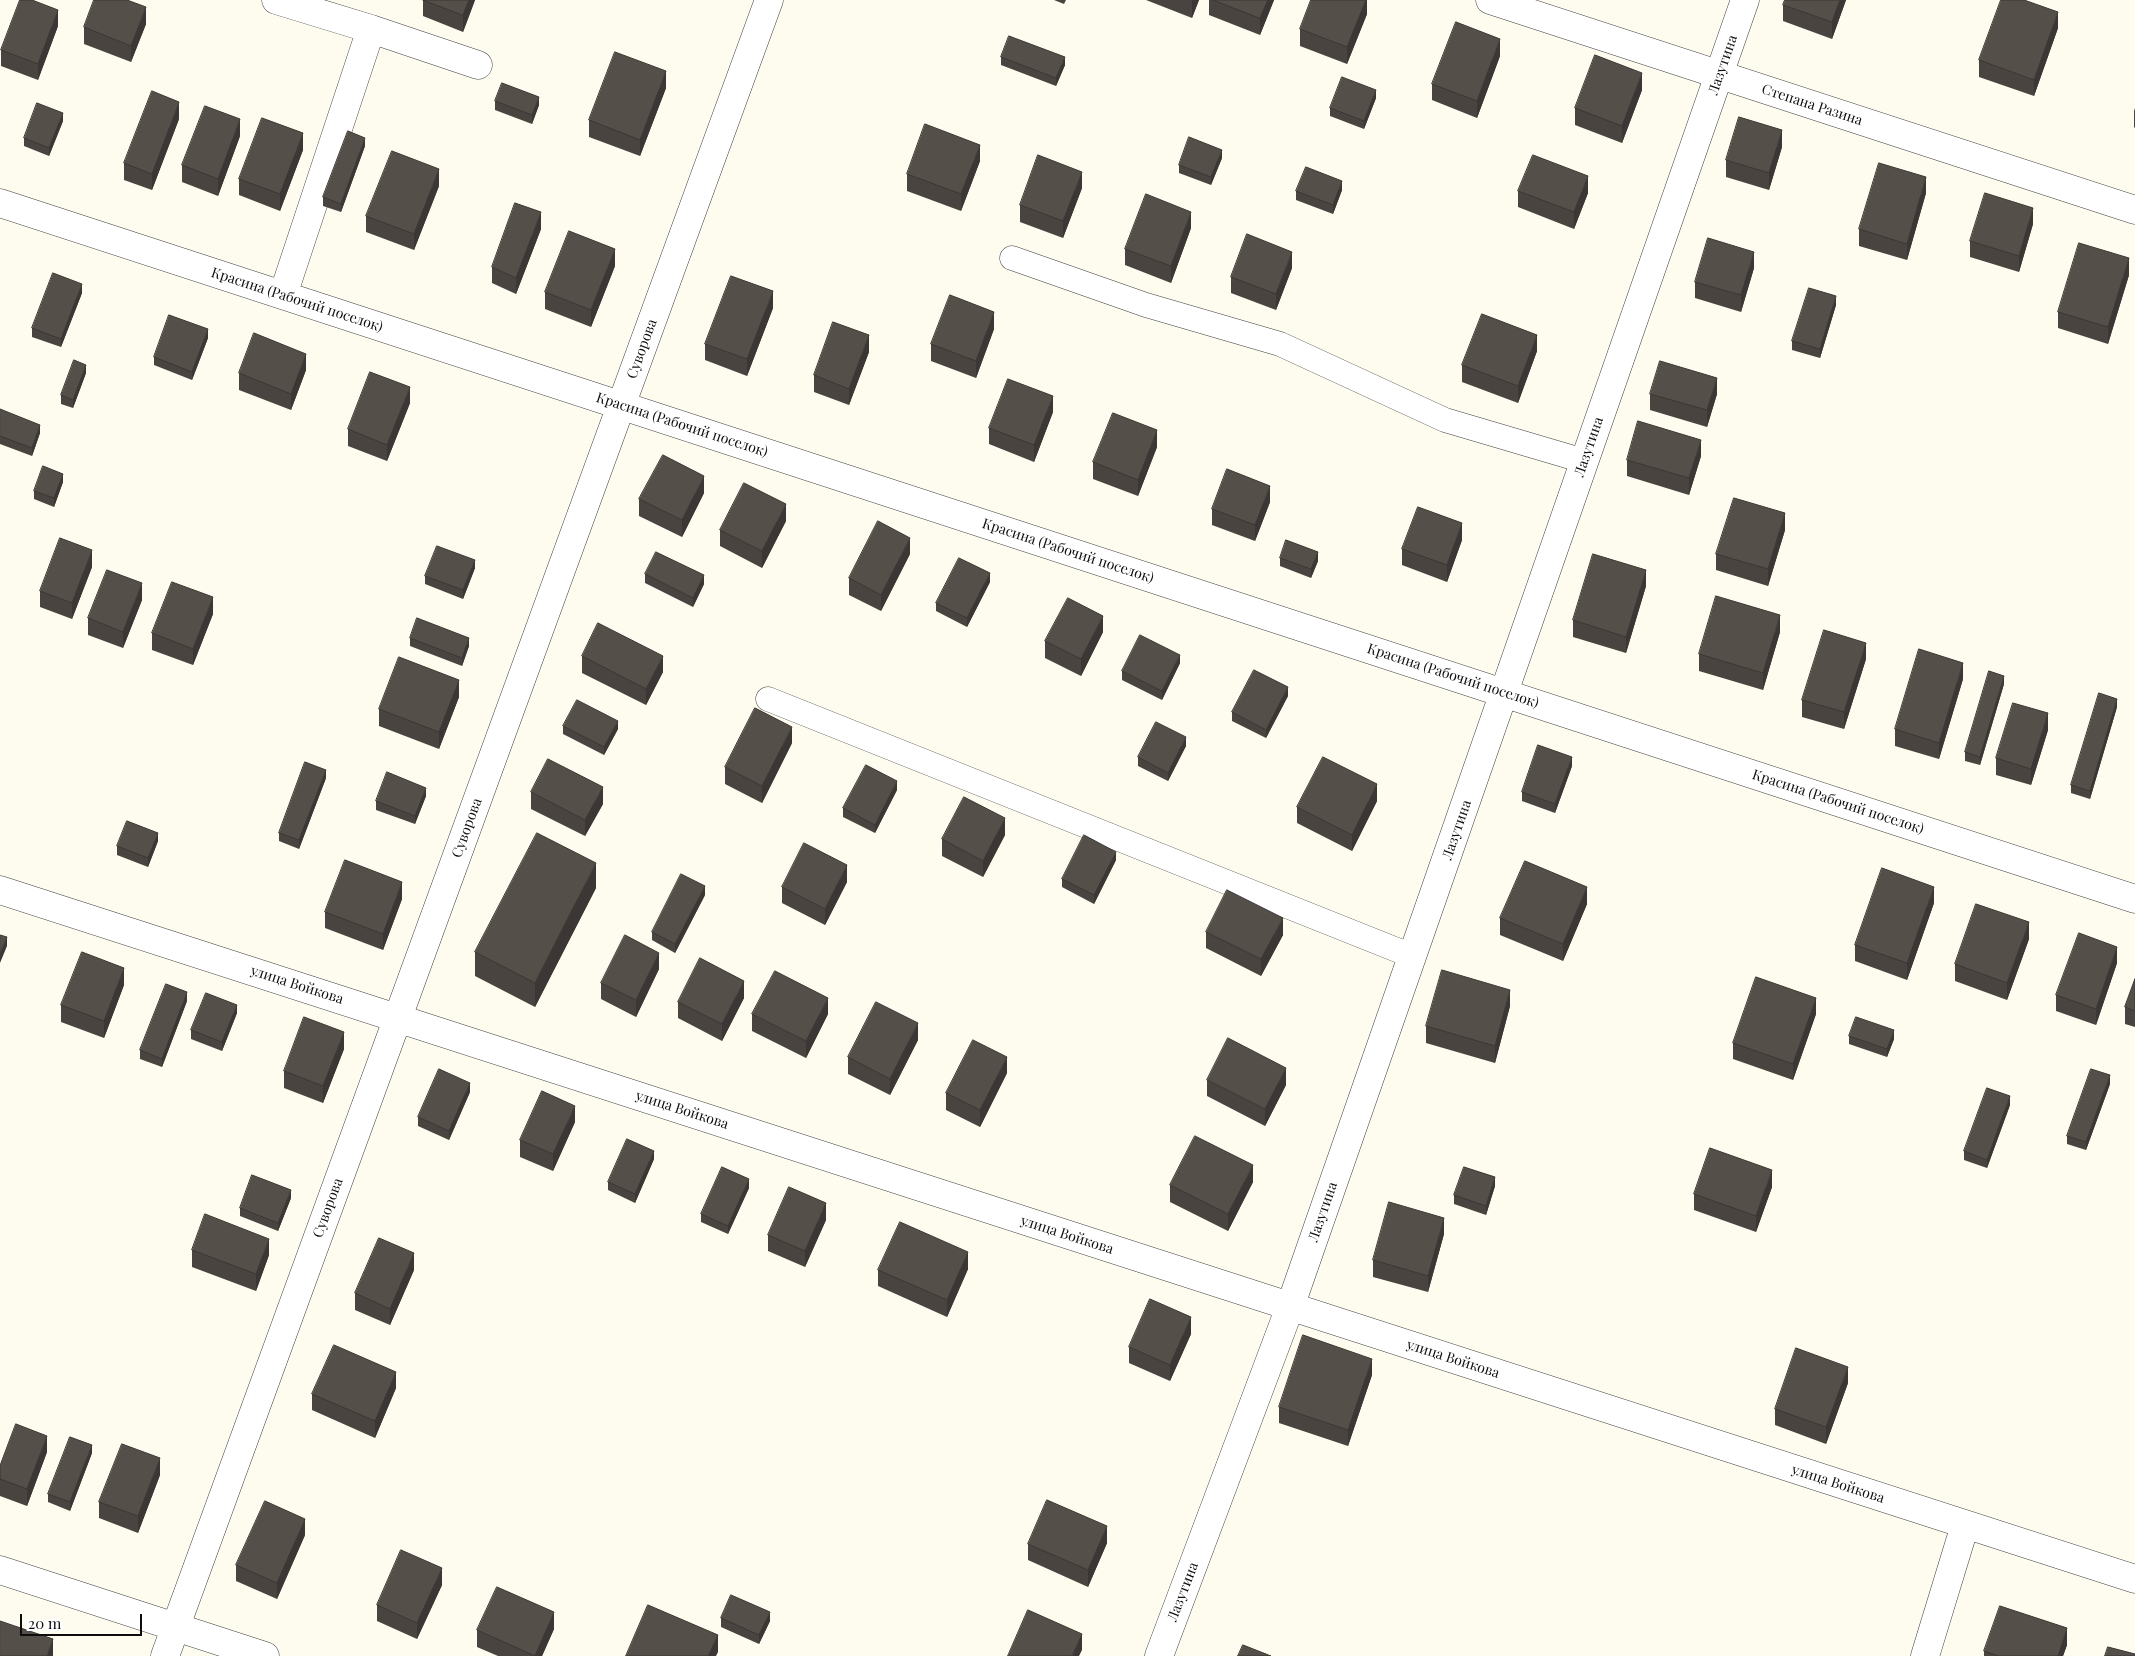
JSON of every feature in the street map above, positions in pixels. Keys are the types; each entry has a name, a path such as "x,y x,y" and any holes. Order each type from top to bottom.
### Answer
{"street":[{"path":"276,0 478,65"},
{"name":"Суворова","path":"165,1656 769,0"},
{"name":"Степана Разина","path":"1490,0 2135,210"},
{"name":"Лазутина","path":"1159,1656 1290,1306 1745,0"},
{"path":"283,295 371,29"},
{"name":"Красина (Рабочий поселок)","path":"0,203 2135,898"},
{"name":"улица Войкова","path":"0,890 2135,1579"},
{"path":"1925,1656 1965,1525"},
{"path":"0,1570 265,1656"}],"lane":[{"path":"1012,258 1146,305 1280,344 1445,420 1584,461"},
{"path":"768,699 1412,956"}],"building":[{"path":"20,0 32,0 58,10 38,64 1,50"},
{"path":"94,0 127,0 146,7 131,46 84,27"},
{"path":"423,0 469,0 463,15"},
{"path":"1213,0 1268,0 1260,18"},
{"path":"1311,0 1366,0 1347,47 1300,29"},
{"path":"1785,0 1840,0 1832,22 1783,5"},
{"path":"2001,0 2024,0 2058,12 2034,80 1979,60"},
{"path":"1456,22 1500,39 1477,101 1432,84"},
{"path":"1009,36 1065,57 1056,78 1001,57"},
{"path":"615,52 666,71 640,140 589,120"},
{"path":"1595,55 1642,73 1622,126 1575,108"},
{"path":"1342,77 1376,90 1364,121 1330,108"},
{"path":"502,83 539,97 532,115 495,101"},
{"path":"152,91 179,102 152,174 124,163"},
{"path":"37,103 63,113 49,148 24,138"},
{"path":"205,106 240,119 218,179 182,165"},
{"path":"1739,117 1782,130 1769,173 1726,160"},
{"path":"262,118 303,133 280,194 239,179"},
{"path":"925,124 980,145 961,194 907,174"},
{"path":"348,131 365,138 341,204 323,197"},
{"path":"1189,137 1222,150 1211,177 1179,165"},
{"path":"392,151 439,169 414,234 366,216"},
{"path":"1038,155 1082,172 1063,221 1020,205"},
{"path":"1533,155 1588,176 1574,212 1518,191"},
{"path":"1879,163 1926,177 1907,244 1859,229"},
{"path":"1306,167 1342,181 1333,205 1296,191"},
{"path":"1985,193 2033,208 2019,256 1970,241"},
{"path":"1146,194 1191,212 1171,266 1125,249"},
{"path":"515,203 541,212 516,278 492,267"},
{"path":"569,231 615,249 591,310 545,292"},
{"path":"1247,234 1292,252 1276,294 1231,277"},
{"path":"1708,238 1754,252 1741,295 1695,282"},
{"path":"2079,243 2129,258 2108,327 2058,312"},
{"path":"53,273 82,284 61,339 32,328"},
{"path":"731,276 773,291 747,359 705,344"},
{"path":"1809,288 1836,296 1820,349 1792,341"},
{"path":"950,295 994,312 976,361 931,344"},
{"path":"1482,314 1537,335 1518,386 1462,365"},
{"path":"169,315 208,329 192,372 154,357"},
{"path":"833,322 869,335 849,389 814,375"},
{"path":"254,333 306,354 291,394 239,373"},
{"path":"74,360 86,365 73,400 61,395"},
{"path":"1660,361 1717,378 1707,410 1650,394"},
{"path":"370,372 410,387 387,445 348,429"},
{"path":"1008,379 1053,396 1034,445 989,428"},
{"path":"0,409 40,425 32,448 0,436"},
{"path":"1113,413 1157,430 1138,480 1093,462"},
{"path":"1638,421 1701,440 1689,478 1627,460"},
{"path":"663,455 704,476 682,520 639,499"},
{"path":"43,466 63,474 54,498 34,491"},
{"path":"1227,469 1270,486 1255,525 1212,509"},
{"path":"744,483 786,504 762,551 720,530"},
{"path":"1734,498 1785,513 1768,569 1716,554"},
{"path":"1418,507 1462,523 1447,565 1402,549"},
{"path":"878,521 910,538 881,595 849,578"},
{"path":"60,538 92,550 72,603 40,591"},
{"path":"1286,540 1318,552 1311,569 1280,558"},
{"path":"437,546 475,560 463,590 425,576"},
{"path":"656,552 704,575 693,598 645,574"},
{"path":"1593,554 1646,570 1626,637 1573,620"},
{"path":"959,558 990,573 967,618 936,603"},
{"path":"107,570 142,583 123,632 88,618"},
{"path":"172,582 213,597 193,649 152,633"},
{"path":"1716,596 1780,615 1763,673 1699,654"},
{"path":"1068,598 1103,616 1081,659 1045,641"},
{"path":"417,618 469,638 462,658 410,638"},
{"path":"598,623 663,656 646,689 582,656"},
{"path":"1824,630 1866,643 1844,712 1802,700"},
{"path":"1140,635 1180,655 1162,691 1122,671"},
{"path":"1919,649 1963,663 1939,743 1895,729"},
{"path":"399,657 459,680 439,732 379,709"},
{"path":"1254,670 1288,687 1266,730 1232,712"},
{"path":"1989,671 2004,676 1980,757 1965,752"},
{"path":"2099,693 2117,699 2090,791 2071,785"},
{"path":"577,700 618,721 604,747 563,726"},
{"path":"2013,703 2048,713 2031,769 1996,758"},
{"path":"755,708 792,727 762,786 725,767"},
{"path":"1156,722 1186,737 1168,773 1138,757"},
{"path":"1538,745 1572,757 1555,804 1522,792"},
{"path":"1323,757 1377,784 1352,835 1297,807"},
{"path":"548,759 603,787 585,820 531,792"},
{"path":"305,762 326,770 299,840 279,833"},
{"path":"866,765 897,781 875,825 843,808"},
{"path":"387,772 426,788 415,816 376,801"},
{"path":"964,797 1005,818 983,861 942,839"},
{"path":"127,821 158,833 148,858 117,846"},
{"path":"537,833 596,863 535,983 475,952"},
{"path":"1084,835 1116,852 1094,895 1062,879"},
{"path":"804,843 847,865 825,909 782,887"},
{"path":"345,860 402,882 383,934 325,912"},
{"path":"1525,861 1587,887 1563,944 1500,918"},
{"path":"1882,868 1934,887 1907,963 1855,945"},
{"path":"681,874 705,886 675,944 652,932"},
{"path":"1227,890 1283,918 1261,959 1206,932"},
{"path":"1976,904 2029,922 2007,983 1955,964"},
{"path":"2079,933 2117,947 2096,1009 2056,995"},
{"path":"0,935 7,937 0,954"},
{"path":"625,935 659,953 636,1000 601,983"},
{"path":"82,952 124,968 104,1021 61,1005"},
{"path":"700,958 744,981 722,1024 678,1002"},
{"path":"1442,970 1510,990 1495,1046 1426,1026"},
{"path":"775,971 828,998 806,1041 752,1014"},
{"path":"1756,977 1816,998 1793,1064 1733,1043"},
{"path":"2135,979 2135,1011 2125,1007"},
{"path":"166,984 187,992 162,1059 140,1050"},
{"path":"206,993 237,1005 222,1042 191,1030"},
{"path":"876,1002 918,1023 890,1079 848,1057"},
{"path":"304,1017 344,1032 323,1086 284,1071"},
{"path":"1856,1017 1894,1030 1887,1049 1849,1036"},
{"path":"1228,1038 1286,1068 1265,1109 1207,1080"},
{"path":"973,1040 1007,1057 980,1110 946,1093"},
{"path":"439,1069 470,1083 449,1131 418,1117"},
{"path":"2091,1069 2110,1075 2086,1142 2067,1136"},
{"path":"1987,1088 2010,1096 1987,1160 1964,1151"},
{"path":"542,1091 575,1106 553,1154 520,1140"},
{"path":"1195,1136 1253,1165 1228,1214 1170,1185"},
{"path":"627,1139 654,1151 635,1194 608,1182"},
{"path":"1710,1148 1772,1170 1756,1216 1694,1194"},
{"path":"722,1167 749,1179 728,1226 701,1214"},
{"path":"1464,1167 1495,1177 1486,1206 1454,1195"},
{"path":"252,1175 291,1190 278,1223 240,1208"},
{"path":"789,1187 826,1203 805,1251 768,1235"},
{"path":"1389,1202 1444,1218 1428,1276 1373,1260"},
{"path":"205,1214 269,1239 256,1274 192,1250"},
{"path":"900,1222 968,1252 947,1300 878,1270"},
{"path":"379,1238 414,1253 390,1309 355,1293"},
{"path":"1150,1299 1191,1317 1170,1365 1129,1347"},
{"path":"1303,1335 1372,1359 1348,1430 1279,1407"},
{"path":"334,1345 396,1372 375,1421 312,1394"},
{"path":"1796,1348 1848,1367 1826,1427 1775,1409"},
{"path":"16,1424 47,1436 27,1489 0,1479 0,1466"},
{"path":"70,1437 92,1445 70,1502 48,1494"},
{"path":"122,1444 160,1458 138,1516 99,1502"},
{"path":"1047,1500 1107,1526 1088,1570 1028,1544"},
{"path":"265,1501 305,1519 277,1583 236,1565"},
{"path":"401,1550 442,1568 417,1623 377,1605"},
{"path":"497,1587 554,1612 535,1656 477,1630"},
{"path":"731,1595 770,1612 759,1635 721,1618"},
{"path":"648,1605 718,1635 708,1656 626,1656"},
{"path":"2000,1606 2067,1628 2058,1656 1998,1656 1984,1651"},
{"path":"1028,1610 1082,1634 1072,1656 1008,1656"},
{"path":"0,1621 53,1639 47,1656 0,1656"},
{"path":"1243,1645 1271,1656 1238,1656"},
{"path":"2108,1647 2135,1654 2135,1656 2105,1656"}]}
